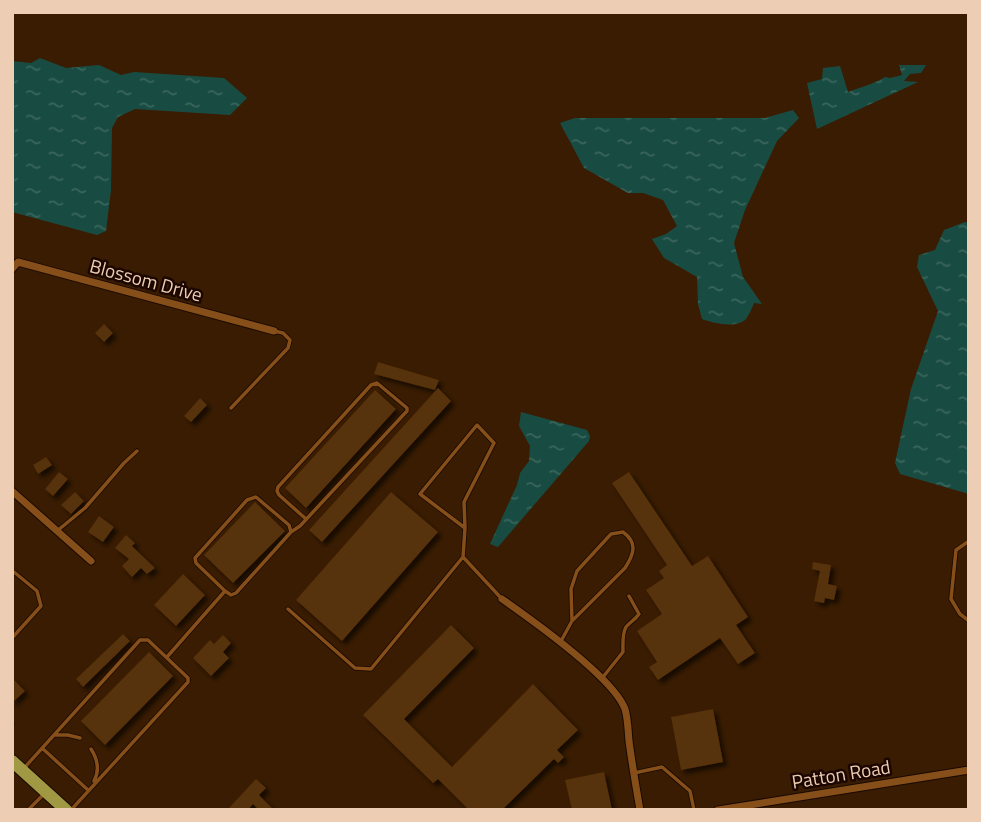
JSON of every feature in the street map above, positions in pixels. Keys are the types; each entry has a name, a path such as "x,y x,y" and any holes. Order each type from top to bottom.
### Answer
{"main road":[{"path":"17,766 69,810"}],"street":[{"name":"Blossom Drive","path":"12,269 18,262 274,331"},
{"path":"12,491 91,561"},
{"path":"502,599 560,643 616,693 625,710 640,810"},
{"name":"Patton Road","path":"718,810 969,770"}],"lane":[{"path":"231,408 288,348 290,340 283,333 274,331"},
{"path":"291,532 289,525 256,497 247,500 195,558 196,563 225,591 231,595 236,593 291,532 300,526 407,411 407,408 377,383 371,385 278,487 279,495 306,519"},
{"path":"288,609 355,667 370,670 463,557 465,528 464,502 494,443 477,425 420,494 465,528"},
{"path":"57,531 85,508 137,451"},
{"path":"560,643 572,621 631,559 634,549 631,538 623,532 611,534 577,571 572,589 572,621"},
{"path":"969,541 956,550 951,599 960,614 969,621"},
{"path":"463,557 502,599"},
{"path":"12,574 14,572 37,592 41,606 12,638"},
{"path":"167,657 225,591"},
{"path":"601,678 623,652 626,627 638,618 639,614 629,596"},
{"path":"17,766 55,735 140,640 148,640 188,678 188,682 69,810"},
{"path":"55,735 80,738"},
{"path":"42,748 90,788"},
{"path":"90,788 97,775 98,764 91,749"},
{"path":"634,773 662,766 690,791 694,810"},
{"path":"28,810 46,792"}],"water":[{"path":"40,58 66,68 99,65 121,75 134,72 224,78 247,98 230,115 135,109 118,117 112,128 111,190 106,231 97,235 12,212 12,61 31,63"},
{"path":"899,65 926,65 921,73 910,74 904,81 918,82 817,129 807,83 822,79 823,68 840,66 848,92 885,77 902,75"},
{"path":"793,110 799,118 777,141 745,210 734,243 743,277 762,304 754,303 746,319 736,324 702,319 698,304 697,277 664,258 652,239 677,226 663,200 643,193 628,193 584,168 560,123 575,118 765,118"},
{"path":"969,223 969,494 900,474 895,463 911,389 938,311 917,267 919,255 935,250 944,230"},
{"path":"521,412 587,430 590,436 589,441 498,547 490,544 520,473 529,461 530,446 519,426"}],"building":[{"path":"104,324 113,333 104,342 95,333"},
{"path":"378,362 439,380 435,390 374,374"},
{"path":"438,388 451,401 322,542 309,530"},
{"path":"375,390 396,409 306,508 285,488"},
{"path":"200,398 207,405 191,422 184,416"},
{"path":"46,457 52,465 38,474 33,465"},
{"path":"59,472 68,479 53,496 45,489"},
{"path":"629,472 692,566 708,556 748,617 736,625 755,653 738,664 720,638 658,680 649,667 657,662 637,631 662,614 646,590 664,578 659,571 667,565 612,483"},
{"path":"75,492 84,501 71,514 61,505"},
{"path":"391,492 438,532 342,641 296,600"},
{"path":"255,502 285,531 233,583 204,555"},
{"path":"99,516 114,527 103,542 88,532"},
{"path":"126,535 135,543 132,546 155,568 147,574 141,568 132,577 122,566 129,559 115,548"},
{"path":"813,562 831,565 828,584 837,586 834,600 825,598 824,603 814,601 820,571 812,569"},
{"path":"183,574 205,595 176,626 154,605"},
{"path":"451,625 474,648 404,719 452,767 533,684 578,730 557,750 564,757 558,763 554,759 502,810 469,810 438,779 433,783 363,715"},
{"path":"123,634 130,641 83,687 76,679"},
{"path":"223,635 231,643 223,652 229,658 211,676 193,658 210,640 214,644"},
{"path":"149,652 173,676 105,745 81,721"},
{"path":"12,678 25,691 12,703"},
{"path":"713,709 723,762 681,770 671,717"},
{"path":"604,772 612,810 572,810 565,780"},
{"path":"256,779 266,788 259,795 274,810 259,810 253,804 248,810 227,810"}]}
